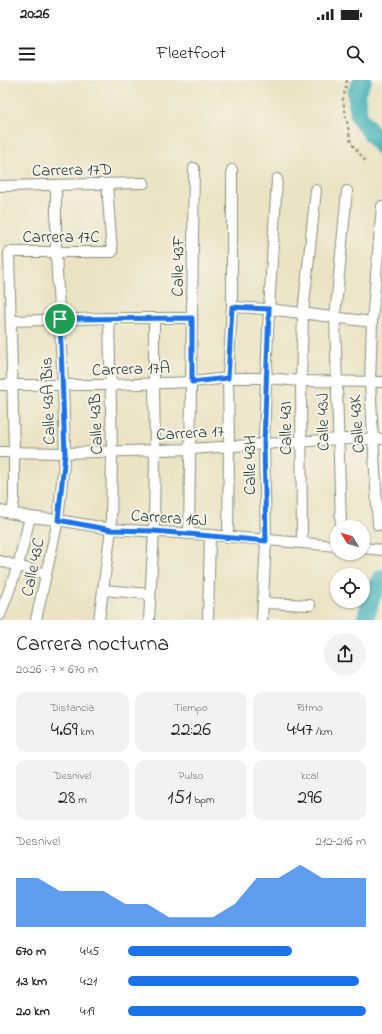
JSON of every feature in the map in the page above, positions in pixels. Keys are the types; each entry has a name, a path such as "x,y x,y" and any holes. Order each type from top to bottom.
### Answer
{"street":[{"name":"Calle 43F","path":"188,534 192,382 194,168"},
{"path":"228,537 228,378 232,307 232,170"},
{"name":"Calle 43H","path":"262,620 266,541 264,443 266,378 277,180"},
{"name":"Carrera 17D","path":"0,186 144,183"},
{"name":"Carrera 17C","path":"11,321 9,252 112,252 108,184"},
{"name":"Calle 43A Bis","path":"56,186 56,252 65,454 58,520"},
{"name":"Calle 43I","path":"302,543 300,441 303,314 316,190"},
{"name":"Calle 43J","path":"341,520 335,316 347,191"},
{"name":"Calle 43K","path":"378,525 378,439 370,382 372,322 382,206"},
{"path":"232,307 269,309 303,314 335,316 372,322"},
{"path":"12,513 14,500 14,452 11,321 109,318 192,318"},
{"name":"Calle 43B","path":"99,620 111,530 112,451 109,318"},
{"path":"149,620 154,531 154,318"},
{"name":"Carrera 17A","path":"0,385 110,385 192,382 228,378 382,382"},
{"name":"Carrera 17","path":"0,452 65,454 190,449 339,439 378,439"},
{"name":"Carrera 16J","path":"0,511 111,530 154,531 330,545"},
{"path":"0,615 18,566 30,517"},
{"name":"Calle 43C","path":"36,620 58,520"},
{"path":"208,620 210,535"},
{"path":"370,549 382,550"},
{"path":"0,561 46,574"},
{"path":"103,590 150,594"},
{"path":"264,603 310,606"}],"path":[{"path":"347,80 343,100 351,143 367,163"}],"waterway":[{"path":"363,80 356,93 359,117 382,147"},
{"path":"365,620 372,596 382,578"}],"route":[{"path":"232,307 269,309 264,443 266,541 154,531 111,530 58,520 65,454 60,319 192,318 192,382 228,378 232,307"}]}
